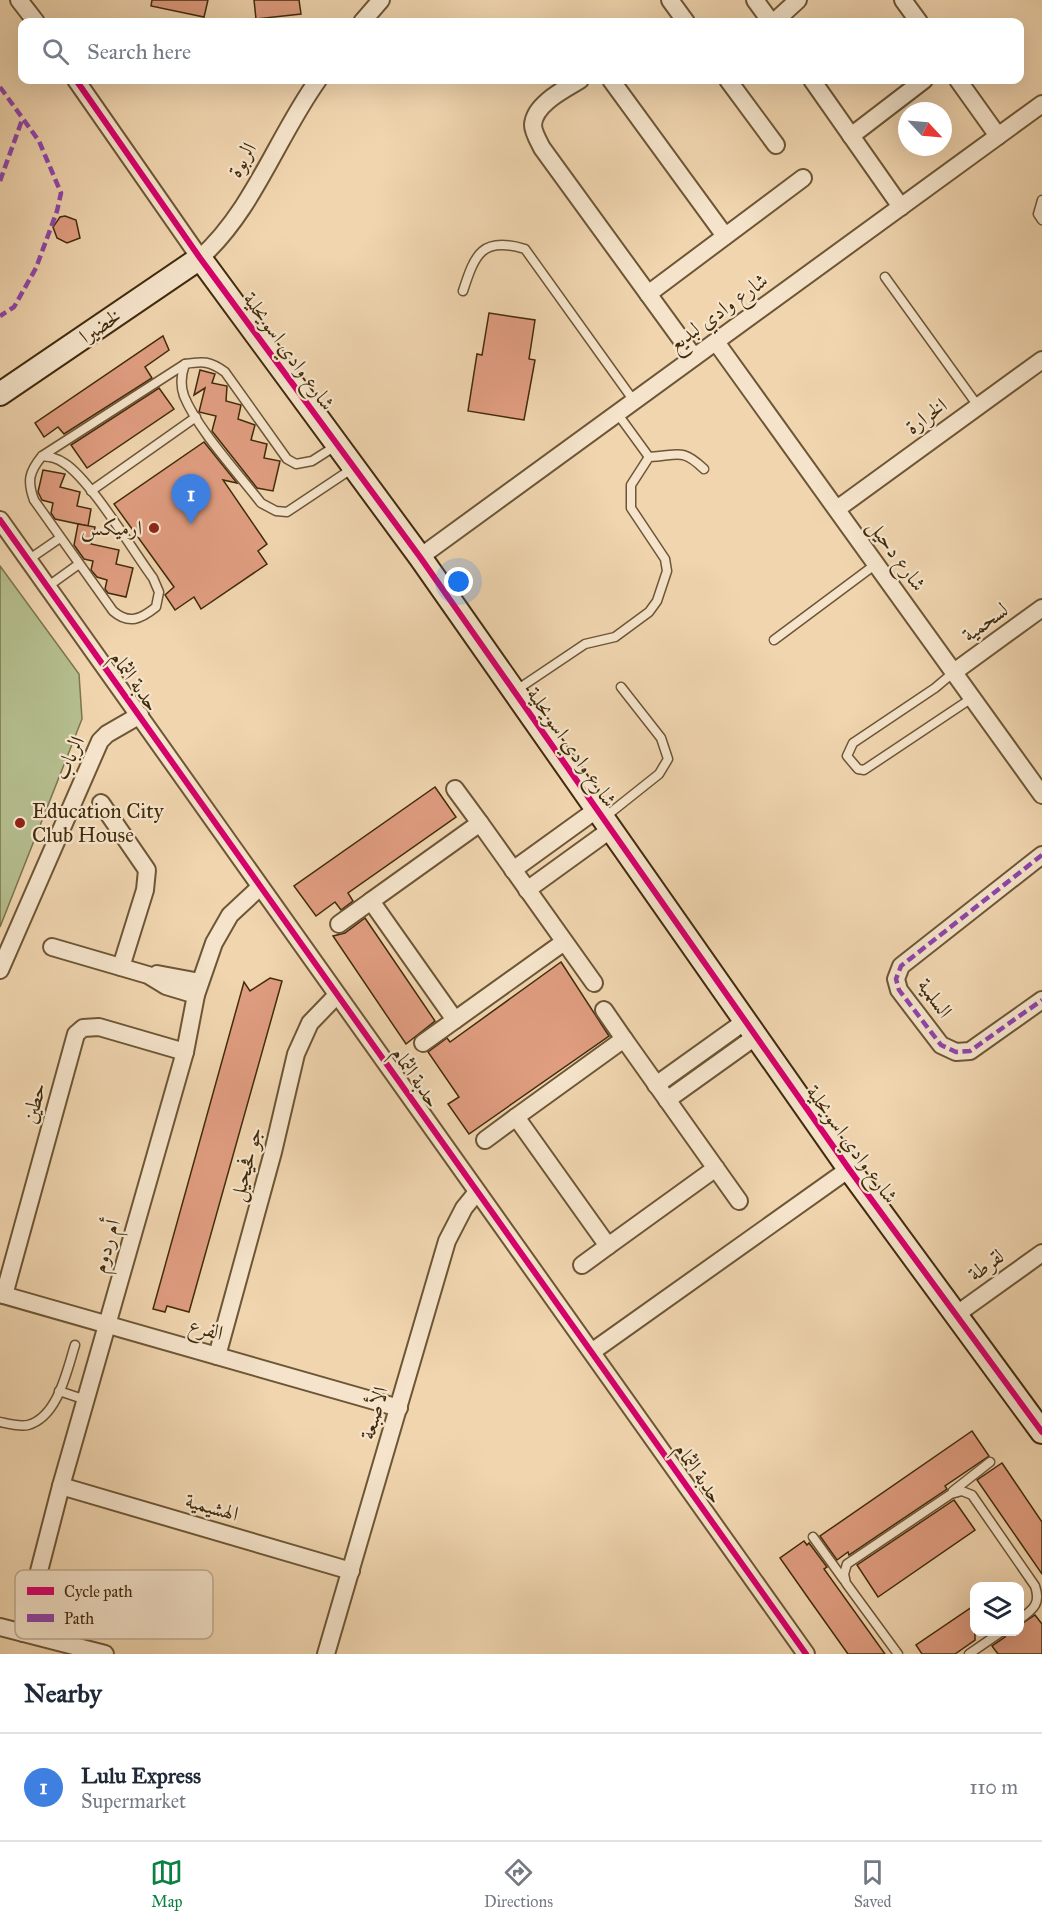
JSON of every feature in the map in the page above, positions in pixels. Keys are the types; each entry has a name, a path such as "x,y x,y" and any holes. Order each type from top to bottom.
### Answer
{"street":[{"path":"19,0 33,18"},
{"path":"365,18 381,0"},
{"path":"670,0 683,18"},
{"path":"756,0 770,18"},
{"path":"778,18 798,0"},
{"path":"903,0 916,18"},
{"name":"شارع وادي اسويحلية","path":"79,84 200,258 420,557 849,1169 1042,1432"},
{"name":"الربوة","path":"200,258 225,234 298,108 315,84"},
{"path":"574,84 550,100 537,114 533,126 542,148 694,357"},
{"path":"614,84 725,236"},
{"path":"731,84 776,145"},
{"path":"815,84 902,207"},
{"path":"851,136 919,84"},
{"path":"961,84 998,136"},
{"name":"شارع وادي لبديع","path":"420,557 1042,104"},
{"path":"648,294 803,178"},
{"name":"لخضيرا","path":"0,394 200,258"},
{"name":"شارع دحيل","path":"716,342 1042,795"},
{"name":"الخرارة","path":"837,509 1042,360"},
{"name":"حدبة الثمام","path":"0,520 477,1192 593,1351 806,1654"},
{"name":"لسحمية","path":"954,672 1042,608"},
{"name":"الرباب","path":"0,969 100,741 107,734 140,715"},
{"path":"455,789 594,983"},
{"path":"101,803 147,870 145,890 121,967"},
{"path":"513,870 603,820"},
{"path":"527,890 603,820"},
{"path":"339,924 480,823"},
{"name":"السلمية","path":"1042,855 901,966 896,979 899,990 941,1045 956,1052 970,1051 1042,1000"},
{"name":"أم ردوم","path":"39,1570 185,1052 198,988 222,926 260,887"},
{"path":"371,901 455,1020"},
{"path":"423,1043 564,942"},
{"path":"52,947 148,975 168,975 198,988"},
{"name":"جو فحيحيل","path":"217,1356 273,1152 296,1054 310,1023 338,995"},
{"path":"604,1010 739,1201"},
{"name":"حطين","path":"2,1294 76,1034 83,1028 99,1028 185,1052"},
{"path":"656,1085 749,1029"},
{"path":"667,1100 749,1029"},
{"path":"485,1140 624,1039"},
{"path":"516,1117 608,1246"},
{"path":"582,1264 716,1168"},
{"path":"593,1351 849,1169"},
{"name":"الأصبعة","path":"326,1654 447,1241 464,1208 477,1192"},
{"name":"لقرطة","path":"957,1314 1042,1253"},
{"name":"الفرع","path":"2,1294 399,1408"},
{"name":"الهشيمية","path":"61,1486 351,1571"},
{"path":"0,1627 15,1631"},
{"path":"33,1639 47,1647 105,1654"}],"lane":[{"path":"1042,200 1038,214 1042,220"},
{"path":"463,291 474,260 488,247 507,243 525,249 634,401"},
{"path":"885,277 978,406"},
{"path":"42,456 52,457 66,464 91,491 153,578 159,592 156,607 141,619 119,617 34,500 29,487 30,474 42,456 186,364 203,361 213,363 225,372 287,459 297,465 312,461 337,445"},
{"path":"186,364 181,375 182,386 196,417 261,503 276,511 287,512 354,468"},
{"path":"617,413 649,457"},
{"path":"91,491 196,417"},
{"path":"514,692 585,644 615,637 649,612 657,601 667,571 665,559 631,508 631,485 649,457 676,453 690,455 704,469"},
{"path":"28,560 60,538"},
{"path":"47,587 79,564"},
{"path":"774,640 876,564"},
{"path":"954,672 935,688 853,743 847,756 858,769 864,770 972,698"},
{"path":"603,820 659,774 668,759 661,738 621,687"},
{"path":"0,1422 27,1425 38,1420 50,1409 59,1391 75,1345"},
{"path":"59,1391 86,1400"},
{"path":"846,1583 844,1574 847,1564 951,1494 990,1462"},
{"path":"951,1494 962,1491 972,1495 1035,1586 1039,1597 1035,1608 1024,1616"},
{"path":"813,1537 898,1654"},
{"path":"969,1654 995,1636"}],"green space":[{"name":"Education City Club House","path":"0,566 79,674 82,719 0,927"}],"building":[{"path":"152,0 208,0 204,17 151,6"},
{"path":"254,0 299,0 301,14 256,18"},
{"path":"65,216 76,220 80,238 67,243 57,238 53,227 60,217"},
{"path":"489,313 535,320 529,359 535,360 524,420 468,411 477,354 482,355"},
{"path":"163,336 169,350 145,367 152,378 64,434 58,427 44,437 35,423"},
{"path":"200,370 215,374 212,383 227,386 226,401 241,405 238,419 255,425 251,440 267,444 264,458 280,461 273,491 257,488 212,431 216,416 199,412 205,388 194,395"},
{"path":"159,388 174,409 87,468 71,445"},
{"path":"204,442 237,483 223,480 267,544 258,551 267,564 201,609 194,597 175,610 165,595 174,587 114,504"},
{"path":"43,470 65,474 60,487 80,492 77,506 91,509 88,526 55,519 51,513 53,503 42,500 38,492"},
{"path":"78,524 95,527 91,544 119,550 116,564 133,568 126,597 108,593 105,589 107,580 97,577 91,570 93,561 84,559 74,545"},
{"path":"435,787 456,817 348,893 353,901 341,910 335,902 316,916 294,886"},
{"path":"365,918 435,1021 406,1044 333,936 345,933"},
{"path":"561,962 609,1036 469,1134 448,1104 459,1097 428,1052 447,1038 450,1042"},
{"path":"270,978 282,981 189,1312 167,1306 165,1312 153,1309 244,982 250,991"},
{"path":"972,1431 989,1456 945,1486 947,1489 849,1555 848,1552 837,1560 820,1536"},
{"path":"1002,1463 1042,1522 1042,1574 977,1480"},
{"path":"954,1500 975,1530 878,1597 857,1565"},
{"path":"804,1541 807,1545 809,1543 827,1567 824,1569 885,1654 848,1654 780,1558"},
{"path":"970,1608 970,1636 975,1636 975,1640 955,1654 922,1654 916,1645"},
{"path":"1035,1615 1042,1624 1042,1654 998,1654 992,1646 1005,1636 1024,1636 1024,1622"}],"marked path":[{"path":"0,87 39,141 61,193 57,211 36,268 14,307 0,316"},
{"path":"0,181 22,120"},
{"path":"1042,855 901,966 896,979 899,990 941,1045 956,1052 970,1051 1042,1000"}],"cycle path":[{"path":"79,84 200,258 420,557 849,1169 1042,1432"},
{"path":"0,520 806,1654"}],"place":[{"name":"Lulu Express","path":"191,524"},
{"name":"ارميكس","path":"154,528"},
{"name":"Education City Club House","path":"20,823"}]}
